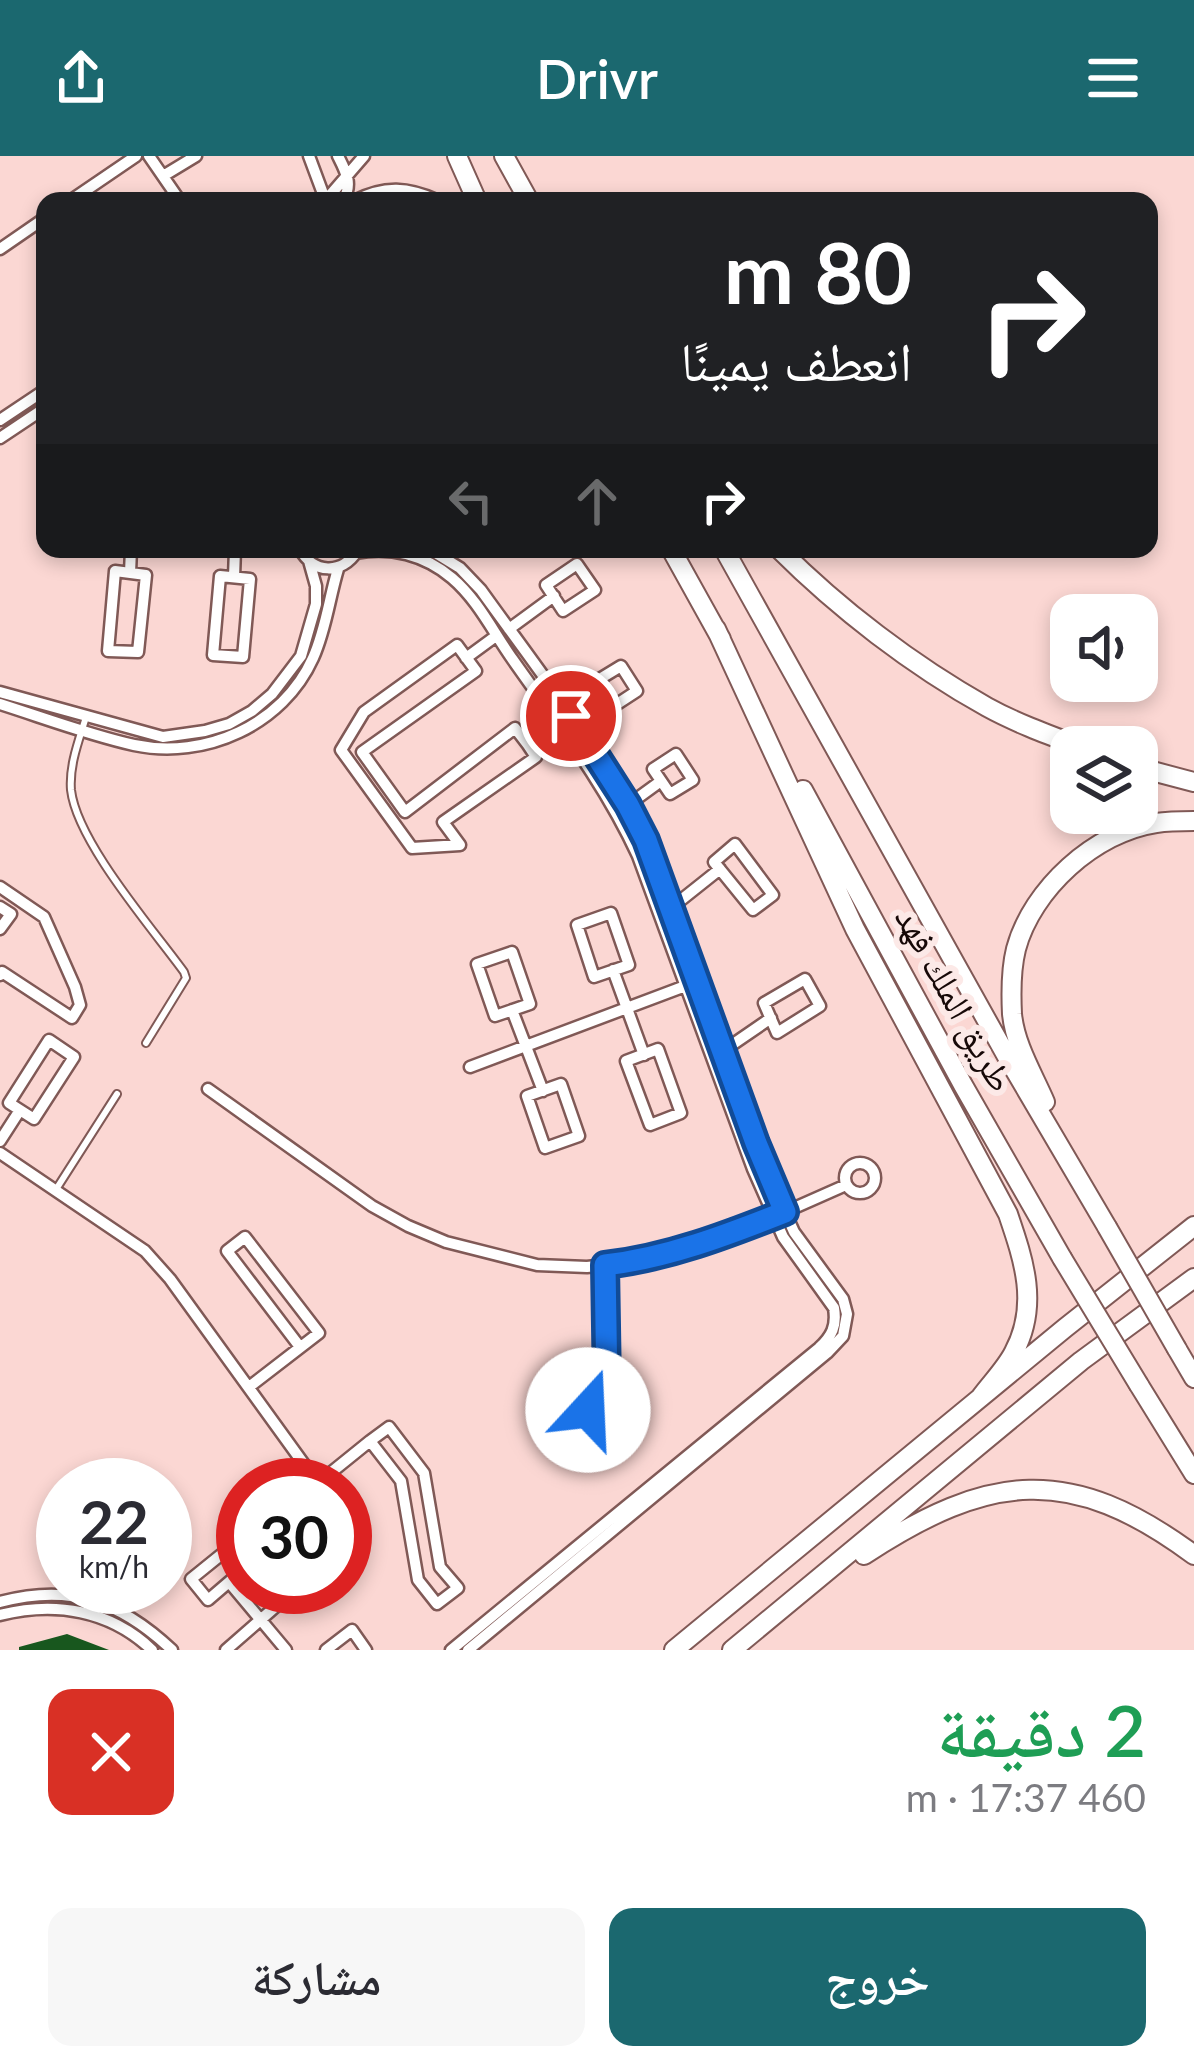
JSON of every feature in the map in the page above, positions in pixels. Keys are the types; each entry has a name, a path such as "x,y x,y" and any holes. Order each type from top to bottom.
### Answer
{"highway":[{"path":"457,156 473,192"},
{"path":"504,156 525,192"},
{"name":"طريق الملك فهد","path":"676,558 963,1085 1194,1474"},
{"name":"طريق الملك فهد","path":"729,558 1194,1378"},
{"path":"789,558 840,604 988,708 1050,734"},
{"path":"716,629 855,929 1008,1214 1024,1262 1027,1319 1014,1354 980,1398"},
{"path":"1158,773 1194,782"},
{"path":"1090,1199 1019,1045 1012,1018 1016,948 1052,885 1094,847 1154,823 1194,820"},
{"path":"674,1650 1194,1226"},
{"path":"733,1650 1082,1361 1194,1278"},
{"path":"790,1603 940,1510 976,1496 1020,1490 1096,1498 1194,1555"}],"street":[{"path":"83,192 136,156"},
{"path":"149,156 174,192"},
{"path":"163,176 196,156"},
{"path":"309,156 321,192"},
{"path":"338,156 348,176 348,192"},
{"path":"332,192 364,156"},
{"path":"376,192 405,188 416,192"},
{"path":"0,249 36,224"},
{"path":"0,420 36,396"},
{"path":"0,438 36,414"},
{"path":"130,573 131,558"},
{"path":"234,578 235,558"},
{"path":"305,558 318,568 338,569 355,558"},
{"path":"416,558 449,575 471,597 628,805 646,840 770,1179 783,1238 834,1308 835,1328 829,1339 451,1650"},
{"path":"455,558 509,629 619,815 688,985 753,1169 843,1299 847,1314 843,1336 827,1353 468,1650"},
{"path":"0,704 163,737 229,724 272,694 302,656 316,604 309,561"},
{"path":"577,564 595,590 563,610 554,596 546,585 577,564"},
{"path":"0,692 136,745 168,748 237,735 286,699 313,659 338,569"},
{"path":"115,571 130,573 146,575 138,652 108,651 115,571"},
{"path":"220,576 234,578 250,579 243,657 213,656 220,576"},
{"path":"509,629 554,596"},
{"path":"466,658 496,636"},
{"path":"457,645 476,671 362,752 383,782 405,812 515,728 528,746 536,757 443,823 460,845 412,848 341,750 364,712 457,645"},
{"path":"528,746 606,693"},
{"path":"628,805 662,781"},
{"path":"735,844 773,896 753,910 720,869 714,862 735,844"},
{"path":"671,908 720,869"},
{"path":"0,887 44,917 80,1006 72,1018 2,972 0,975"},
{"path":"0,907 10,914 0,929"},
{"path":"611,913 629,965 613,970 595,976 577,925 611,913"},
{"path":"512,952 530,1004 512,1010 495,1016 477,964 512,952"},
{"path":"613,970 644,1054"},
{"path":"805,979 820,1006 777,1033 771,1018 764,1003 805,979"},
{"path":"470,1067 688,985"},
{"path":"512,1010 543,1091"},
{"path":"723,1051 771,1018"},
{"path":"49,1040 74,1057 34,1119 20,1110 9,1103 49,1040"},
{"path":"658,1049 681,1113 650,1125 626,1061 644,1054 658,1049"},
{"path":"561,1084 579,1136 545,1148 527,1096 543,1091 561,1084"},
{"path":"208,1089 372,1206 408,1226 446,1242 537,1265 587,1268 633,1262 689,1247 846,1185"},
{"path":"0,1141 20,1110"},
{"path":"0,1154 145,1250 300,1458"},
{"path":"249,1387 319,1334 245,1237 227,1251 300,1347"},
{"path":"605,1265 607,1387"},
{"path":"349,1458 370,1441 389,1427 424,1473 440,1567 458,1588 437,1604 418,1580 401,1481 370,1441"},
{"path":"216,1559 190,1580 208,1600 216,1593"},
{"path":"0,1602 37,1594 106,1603 140,1622 172,1650"},
{"path":"0,1616 51,1607 77,1610 123,1627 152,1650"},
{"path":"257,1614 286,1650"},
{"path":"226,1650 267,1614"},
{"path":"326,1650 352,1630 366,1650"}],"lane":[{"path":"84,723 73,763 75,810 88,840 184,972 185,978 146,1042"},
{"path":"55,1191 117,1094"}],"building":[{"path":"67,1634 109,1650 19,1650 19,1647"}],"route":[{"path":"571,716 646,840 785,1212 689,1247 605,1265 607,1387 592,1394 588,1410"}]}
